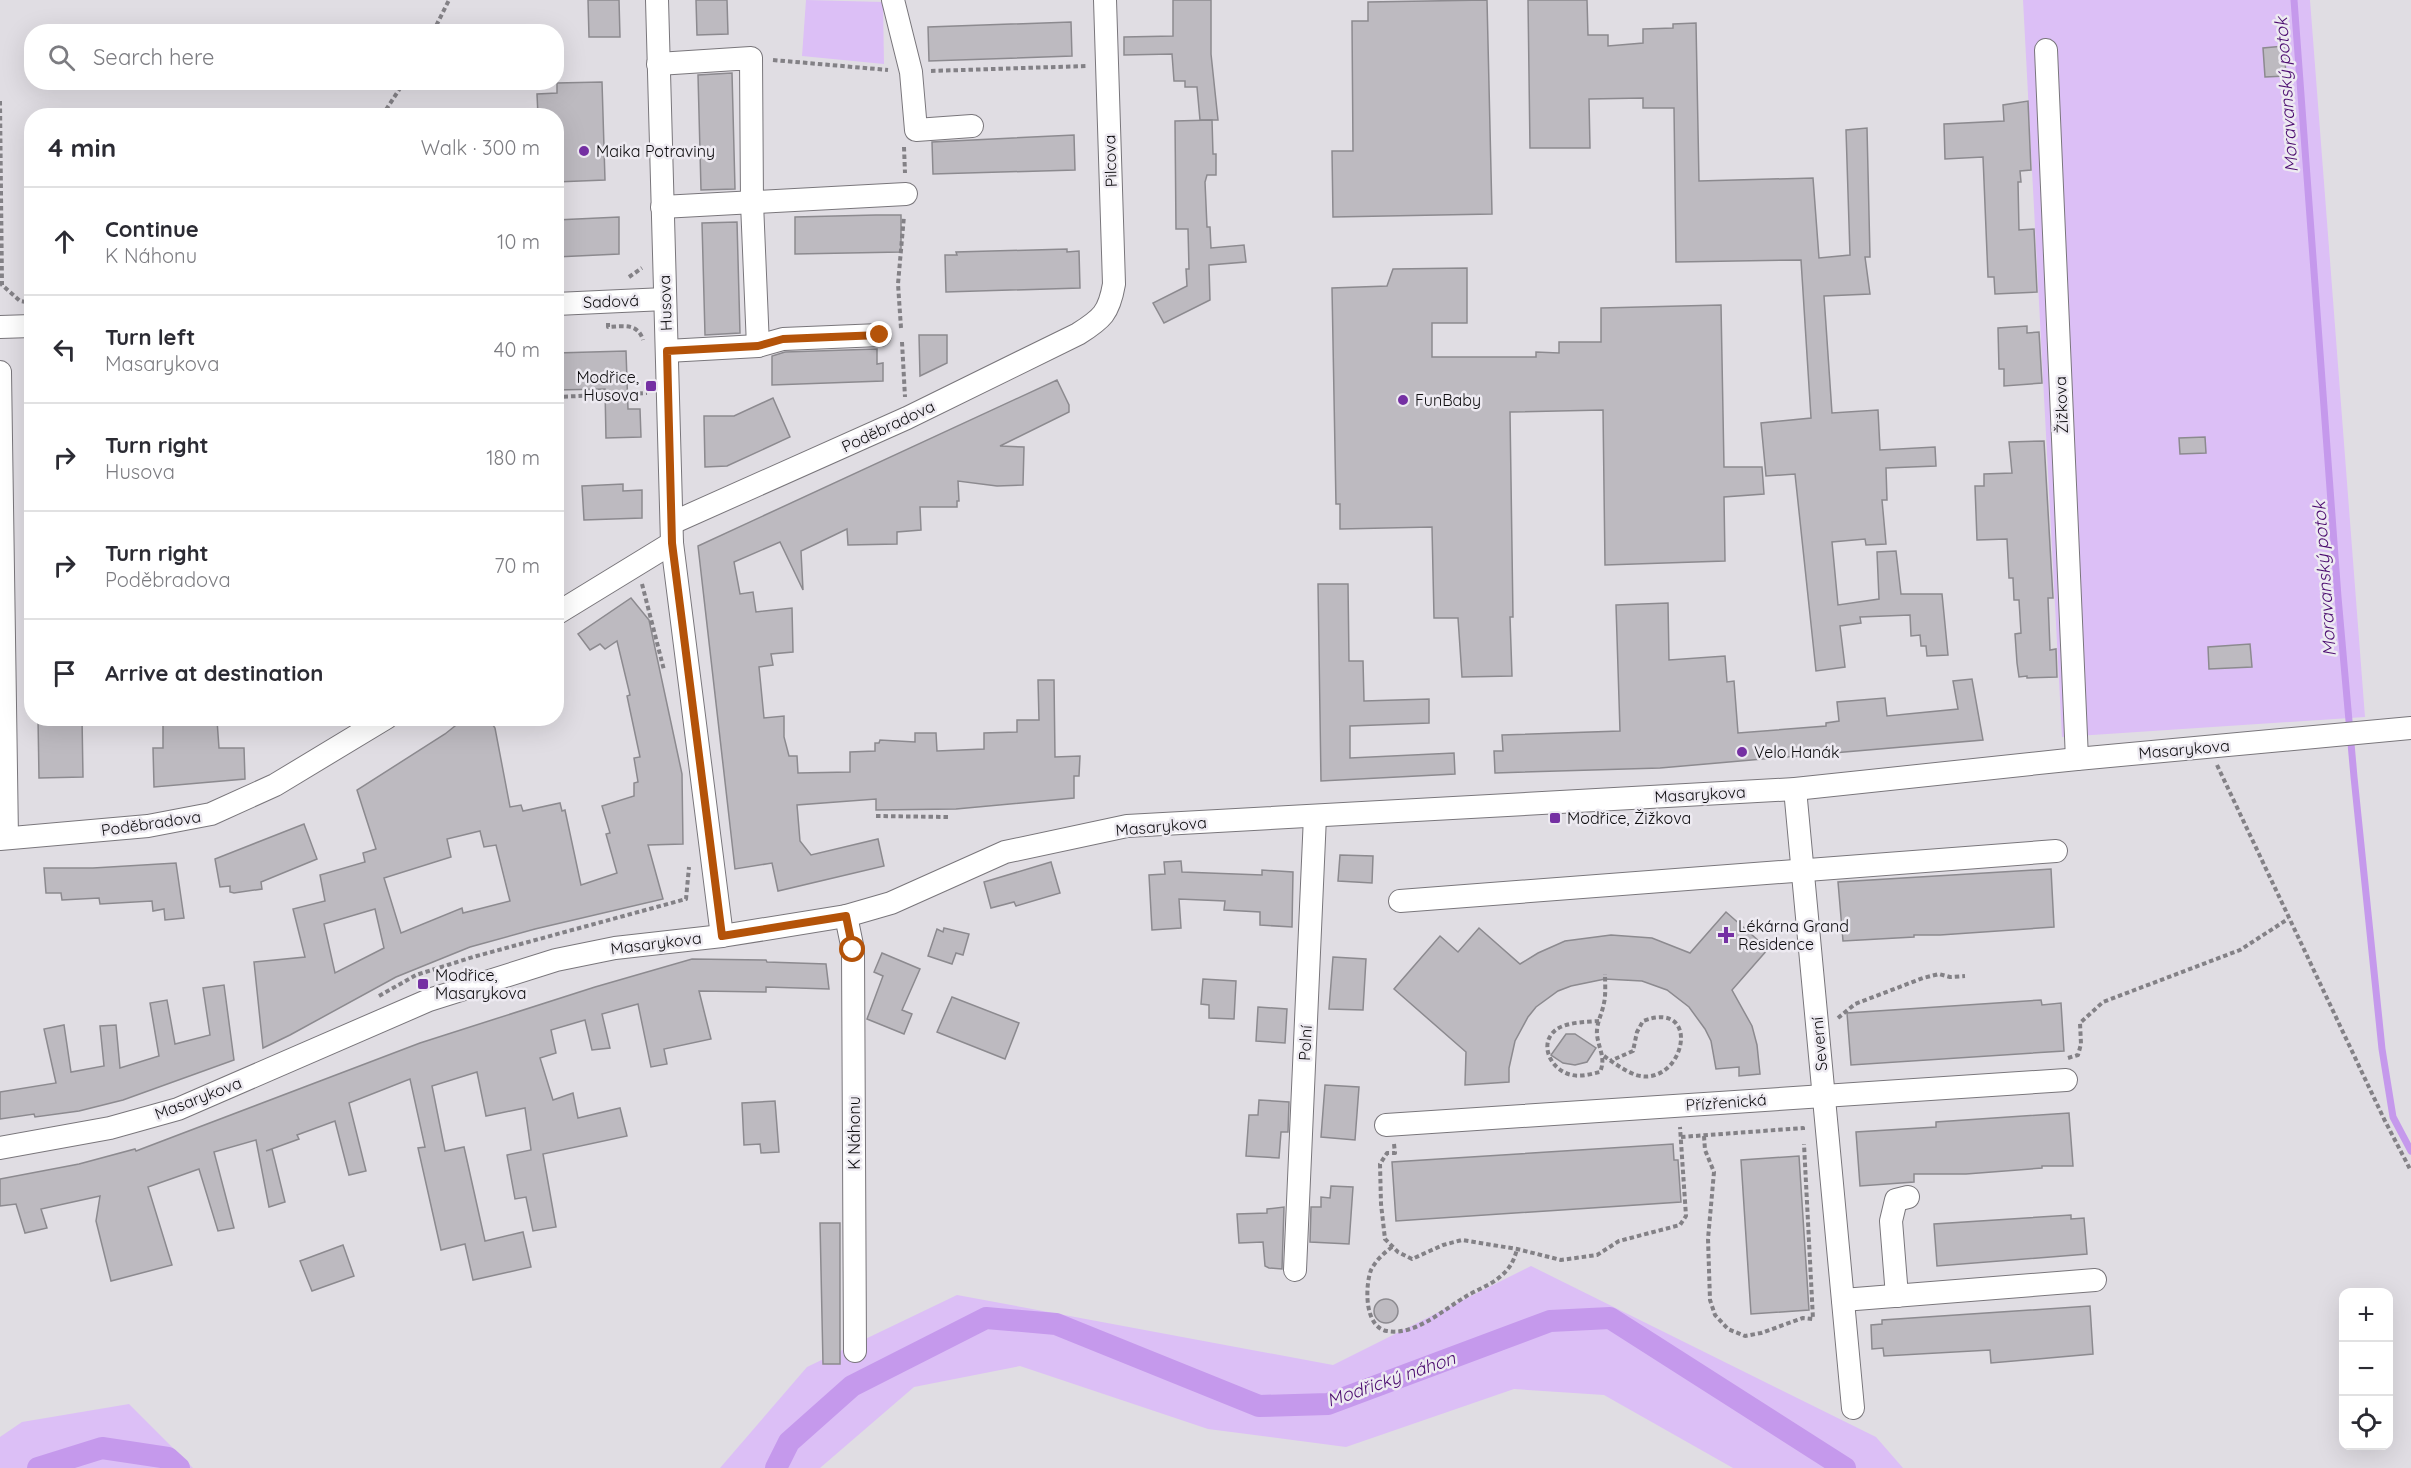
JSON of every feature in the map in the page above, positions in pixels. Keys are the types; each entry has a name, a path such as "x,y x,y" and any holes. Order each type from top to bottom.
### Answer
{"street":[{"name":"Husova","path":"657,0 672,533 722,936"},
{"path":"893,0 911,72 916,130 972,126"},
{"name":"Pilcova","path":"1100,320 1110,303 1114,284 1106,0"},
{"name":"Žižkova","path":"2046,50 2077,759"},
{"path":"658,64 751,58 752,202 758,346"},
{"path":"662,207 906,194"},
{"name":"Sadová","path":"564,304 665,299"},
{"name":"Poděbradova","path":"564,609 636,565 672,533 1078,334 1100,320"},
{"path":"0,327 24,326"},
{"path":"667,351 758,346 783,339 880,335"},
{"path":"0,372 4,839"},
{"name":"Poděbradova","path":"4,839 148,826 211,814 275,785 373,726"},
{"name":"Masarykova","path":"0,1148 110,1128 178,1109 429,1000 556,960 615,948 722,936 846,916 891,903 1005,852 1127,826 1795,789 2077,759 2411,728"},
{"name":"Severní","path":"1795,789 1853,1408"},
{"name":"Polní","path":"1295,1270 1315,816"},
{"path":"1400,900 2056,851"},
{"name":"K Náhonu","path":"846,916 853,950 855,1351"},
{"name":"Přízřenická","path":"1390,1125 1824,1095 2063,1071"},
{"path":"1897,1296 1891,1221 1896,1200 1908,1197"},
{"path":"1843,1300 2095,1280"}],"path":[{"path":"437,24 448,0"},
{"path":"387,108 399,90"},
{"path":"0,101 2,285 20,301 24,302"},
{"path":"907,418 898,284 906,194 903,130 916,130"},
{"path":"620,278 631,277 642,267 643,263"},
{"path":"607,302 608,327 629,325 641,333 644,343"},
{"path":"648,382 648,404"},
{"path":"564,397 648,393"},
{"path":"636,565 667,680"},
{"path":"2214,747 2218,771 2411,1171"},
{"path":"876,816 948,817"},
{"path":"378,997 416,975 473,957 686,900 689,860"},
{"path":"2063,1071 2065,1058 2078,1055 2081,1044 2080,1023 2103,1002 2240,950 2289,919"},
{"path":"1599,1021 1581,1022 1557,1029 1549,1039 1547,1055 1550,1061 1566,1073 1573,1075 1600,1072 1603,1056 1597,1036 1604,1003 1605,974"},
{"path":"1838,1018 1855,1004 1923,978 1939,974 1950,977 1965,976"},
{"path":"1603,1056 1610,1061 1638,1076 1663,1070 1676,1058 1682,1046 1681,1032 1672,1021 1652,1018 1643,1021 1637,1032 1633,1051 1610,1061"},
{"path":"1390,1125 1395,1153 1387,1153 1380,1164 1381,1204 1385,1239 1398,1252 1412,1259 1443,1245 1462,1240 1517,1249 1561,1260 1597,1255 1619,1241 1680,1225 1686,1216 1678,1105"},
{"path":"1681,1137 1803,1128 1813,1319 1803,1318 1761,1333 1745,1336 1728,1329 1714,1315 1710,1300 1708,1239 1713,1172 1704,1136"},
{"path":"1392,1246 1379,1257 1371,1271 1368,1289 1369,1309 1376,1325 1386,1331 1417,1326 1499,1278 1513,1263 1517,1249"}],"shaded area":[{"path":"806,0 883,2 884,64 802,56"},
{"path":"2023,0 2310,0 2365,717 2062,737"},
{"path":"1531,1266 1876,1437 1903,1468 1733,1468 1604,1395 1514,1389 1346,1447 1208,1429 1020,1366 914,1387 820,1468 720,1468 807,1367 957,1295 1333,1365"},
{"path":"129,1404 193,1468 0,1468 0,1437 22,1422"}],"building":[{"path":"588,0 619,0 620,37 589,37"},
{"path":"696,0 727,0 728,34 697,35"},
{"path":"1173,0 1211,0 1211,54 1218,120 1200,120 1197,87 1185,87 1185,81 1174,81 1172,54 1124,55 1124,37 1173,36"},
{"path":"1487,0 1492,214 1333,217 1332,151 1353,151 1352,21 1368,21 1368,2"},
{"path":"1528,0 1587,0 1588,35 1608,35 1608,46 1643,43 1643,29 1673,28 1673,24 1696,23 1699,181 1813,178 1819,258 1850,255 1846,130 1867,128 1870,257 1865,257 1870,294 1824,296 1832,413 1878,410 1880,450 1935,447 1936,466 1886,468 1887,500 1882,500 1886,544 1866,545 1865,539 1832,542 1838,605 1879,599 1877,552 1896,551 1901,594 1942,594 1948,655 1927,656 1926,646 1921,646 1920,635 1911,636 1910,615 1860,617 1861,623 1840,626 1845,667 1816,671 1795,474 1766,476 1761,423 1811,418 1801,260 1676,262 1674,108 1643,108 1643,98 1589,99 1590,148 1530,148"},
{"path":"1071,22 1072,56 929,61 928,27"},
{"path":"2284,46 2286,76 2265,77 2263,48"},
{"path":"732,73 735,189 701,190 698,75"},
{"path":"602,82 605,180 564,182 564,108 538,108 537,94 557,93 557,90 564,90 564,83"},
{"path":"2028,101 2031,170 2020,171 2021,182 2018,182 2019,230 2034,229 2037,292 1995,294 1994,277 1988,277 1983,157 1945,159 1944,124 2004,121 2003,105"},
{"path":"1212,120 1216,175 1207,175 1205,182 1207,227 1210,227 1211,248 1244,245 1246,262 1209,265 1210,300 1164,323 1153,303 1187,286 1186,269 1189,269 1188,229 1176,229 1175,121"},
{"path":"1074,135 1075,170 933,174 932,142"},
{"path":"901,215 901,252 795,254 795,217"},
{"path":"619,217 619,254 564,257 564,220"},
{"path":"737,222 740,333 705,335 702,223"},
{"path":"1067,249 1067,252 1079,251 1080,288 946,292 945,255 957,255 956,252"},
{"path":"1467,268 1467,323 1432,323 1432,357 1536,357 1536,352 1559,353 1559,342 1601,342 1601,308 1721,305 1724,467 1762,467 1764,494 1724,497 1725,561 1605,565 1603,410 1510,412 1512,676 1462,677 1458,618 1434,618 1432,527 1340,529 1340,504 1336,504 1332,288 1387,286 1393,269"},
{"path":"2027,326 2027,333 2039,332 2042,383 2004,386 2004,369 1999,369 1998,328"},
{"path":"919,335 947,335 947,363 920,376"},
{"path":"877,349 877,364 883,363 883,381 772,385 772,356 785,352"},
{"path":"626,351 628,409 640,409 641,437 606,438 605,389 564,390 564,353"},
{"path":"1057,380 1069,405 1069,412 1000,446 1024,447 1023,485 997,486 958,481 957,507 920,507 921,530 897,532 897,544 848,545 847,529 801,551 803,590 780,542 734,562 740,594 753,592 756,612 792,608 793,652 771,654 773,665 759,667 764,718 784,716 784,737 789,756 797,756 798,773 850,772 850,752 875,751 875,743 879,743 880,740 915,742 915,733 936,733 937,751 984,749 984,733 1017,732 1017,720 1039,720 1038,680 1054,680 1055,757 1080,756 1079,776 1074,776 1074,798 956,809 876,810 876,799 797,805 800,841 811,855 878,839 884,866 778,891 772,863 735,869 698,546"},
{"path":"773,398 790,437 727,466 705,467 704,416 734,416"},
{"path":"2205,437 2206,453 2180,454 2179,438"},
{"path":"2044,441 2053,598 2048,598 2050,650 2056,649 2057,677 2027,678 2027,676 2019,677 2015,634 2021,633 2019,600 2014,600 2013,578 2009,578 2007,539 1977,540 1975,486 1984,486 1984,474 2012,473 2009,442"},
{"path":"623,484 623,491 642,490 642,518 584,520 582,486"},
{"path":"1318,584 1348,584 1349,661 1363,661 1364,701 1429,699 1429,723 1350,726 1350,758 1454,753 1455,774 1321,781"},
{"path":"631,598 649,620 682,774 683,844 648,845 663,899 470,947 396,977 263,1048 254,962 305,957 293,909 325,901 320,875 365,862 363,853 376,849 357,790 455,726 494,726 495,728 510,807 521,805 523,811 560,803 562,811 565,810 581,885 617,873 606,834 610,833 602,806 634,796 634,783 638,782 634,758 640,757 627,696 630,695 617,641 605,649 600,644 590,650 578,634","holes":["480,831 484,847 496,845 510,901 463,913 462,908 401,933 384,878 451,857 447,839","375,909 384,948 335,973 324,924"]},
{"path":"1668,603 1669,660 1725,656 1727,682 1734,681 1738,733 1826,726 1826,723 1839,721 1837,702 1885,698 1887,716 1958,709 1953,681 1972,679 1983,740 1660,768 1495,773 1494,751 1503,751 1502,735 1620,731 1616,605"},
{"path":"2250,644 2252,667 2209,669 2208,647"},
{"path":"38,726 82,726 83,777 39,778"},
{"path":"163,726 217,726 219,748 244,748 245,779 154,787 153,748 163,748"},
{"path":"304,824 317,859 261,882 262,889 234,893 230,892 230,886 220,887 215,859"},
{"path":"1340,855 1373,856 1372,883 1338,881"},
{"path":"1181,861 1182,872 1262,875 1262,870 1293,872 1292,927 1260,925 1260,912 1224,910 1225,901 1179,899 1181,928 1152,930 1149,875 1165,874 1164,862"},
{"path":"1051,862 1060,893 1016,906 1014,902 991,908 984,882"},
{"path":"176,863 184,918 165,920 164,909 153,911 152,901 100,904 99,898 62,900 61,893 46,893 44,868 93,868"},
{"path":"2051,869 2054,927 1843,941 1838,882"},
{"path":"1726,912 1768,949 1732,990 1752,1026 1757,1045 1760,1074 1739,1076 1739,1067 1716,1069 1711,1041 1705,1029 1689,1007 1667,990 1642,981 1605,979 1558,991 1536,1007 1515,1041 1509,1068 1509,1082 1465,1085 1466,1052 1394,989 1440,936 1458,952 1479,928 1520,964 1565,941 1611,935 1652,938 1690,953"},
{"path":"944,928 969,934 963,955 956,953 952,964 928,956 937,929 943,932"},
{"path":"882,953 920,969 902,1010 912,1014 904,1034 867,1019 883,976 874,972"},
{"path":"1333,957 1366,959 1363,1010 1329,1009"},
{"path":"692,959 826,964 829,989 766,987 766,992 699,991 711,1039 664,1049 667,1064 651,1067 638,1004 602,1014 610,1048 592,1050 585,1020 551,1030 556,1053 540,1058 553,1100 573,1093 578,1118 620,1108 627,1136 543,1154 556,1227 533,1231 526,1197 515,1199 507,1155 531,1150 525,1108 486,1116 477,1072 432,1086 445,1151 464,1147 485,1241 523,1232 531,1267 473,1280 465,1244 441,1250 418,1148 425,1147 410,1079 349,1103 366,1171 349,1175 335,1121 297,1135 299,1139 266,1151 272,1149 285,1202 269,1207 256,1140 214,1152 234,1228 218,1231 199,1169 148,1187 172,1265 111,1281 96,1221 100,1196 41,1209 47,1228 25,1233 16,1204 0,1206 0,1179 79,1164 135,1149 136,1151 420,1043 595,987"},
{"path":"1203,979 1236,981 1234,1019 1209,1018 1209,1005 1201,1004"},
{"path":"224,985 234,1060 123,1100 79,1111 0,1119 0,1092 56,1083 44,1029 64,1025 71,1072 104,1066 100,1026 116,1025 120,1068 159,1056 150,1003 167,1000 175,1044 210,1035 203,988"},
{"path":"952,997 1019,1023 1005,1059 937,1032"},
{"path":"2041,1000 2042,1005 2061,1003 2064,1051 1851,1065 1847,1013"},
{"path":"1258,1007 1287,1009 1285,1043 1256,1041"},
{"path":"1566,1034 1575,1034 1596,1048 1587,1062 1575,1065 1563,1063 1551,1055"},
{"path":"1325,1085 1359,1087 1355,1140 1321,1137"},
{"path":"1259,1100 1289,1102 1288,1132 1281,1132 1279,1158 1246,1156 1249,1115 1258,1115"},
{"path":"775,1101 779,1152 761,1153 760,1144 744,1145 742,1103"},
{"path":"2069,1113 2073,1166 2042,1166 2042,1168 1966,1174 1914,1174 1914,1182 1860,1186 1856,1132 1936,1127 1936,1122"},
{"path":"1673,1144 1674,1160 1678,1160 1681,1202 1396,1221 1392,1162"},
{"path":"1799,1156 1809,1310 1751,1314 1741,1160"},
{"path":"1331,1186 1353,1187 1349,1244 1310,1242 1311,1207 1321,1207 1321,1197 1330,1198"},
{"path":"1284,1207 1282,1269 1269,1268 1265,1266 1263,1242 1239,1243 1237,1214 1267,1213 1267,1209"},
{"path":"2071,1215 2071,1219 2084,1218 2087,1254 1937,1266 1934,1224"},
{"path":"820,1223 840,1223 840,1364 823,1364"},
{"path":"343,1245 354,1276 312,1291 300,1261"},
{"path":"1386,1299 1391,1300 1397,1306 1397,1316 1391,1322 1386,1323 1381,1322 1375,1316 1374,1311 1375,1306 1381,1300"},
{"path":"2090,1306 2093,1354 1991,1363 1990,1350 1884,1356 1883,1348 1872,1349 1871,1325 1882,1324 1882,1320"}],"waterway":[{"name":"Moravanský potok","path":"2294,0 2338,597 2354,777 2382,1049 2393,1117 2411,1151"},
{"name":"Modřický náhon","path":"776,1468 789,1442 852,1386 986,1318 1056,1324 1259,1406 1328,1404 1550,1321 1610,1318 1845,1468"},
{"name":"Modřický náhon","path":"38,1468 102,1448 168,1458 179,1468"}],"place":[{"name":"Maika Potraviny","path":"584,151"},
{"name":"Modřice, Husova","path":"651,386"},
{"name":"FunBaby","path":"1403,400"},
{"name":"Velo Hanák","path":"1742,752"},
{"name":"Modřice, Žižkova","path":"1555,818"},
{"name":"Lékárna Grand Residence","path":"1726,935"},
{"name":"Modřice, Masarykova","path":"423,984"}],"route":[{"path":"853,950 846,916 722,936 672,543 667,351 758,346 783,339 880,335"}]}
